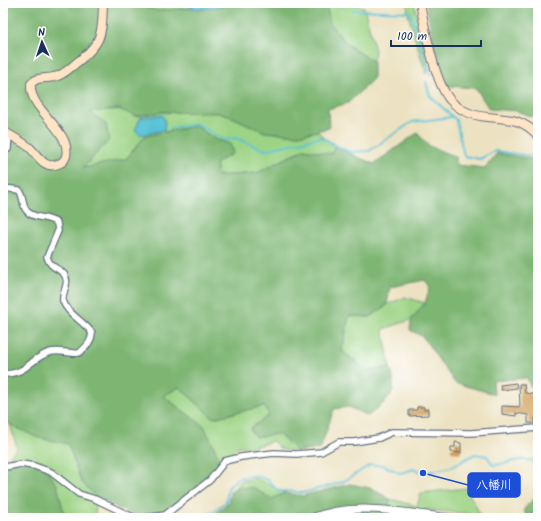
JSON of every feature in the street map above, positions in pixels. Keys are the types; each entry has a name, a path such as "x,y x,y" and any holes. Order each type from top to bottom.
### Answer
{"main road":[{"path":"6,133 30,148 43,162 49,166 57,165 63,162 66,156 64,140 33,97 31,84 34,80 57,77 91,52 98,42 103,29 103,3"},
{"path":"420,3 438,77 450,100 462,110 474,115 511,118 522,122 538,136"}],"street":[{"path":"3,152 8,149 6,133"},
{"path":"3,188 19,190 24,196 24,208 28,213 52,220 57,223 58,231 48,252 47,258 51,266 63,273 67,280 63,297 67,308 88,326 92,333 92,339 88,346 79,353 51,352 42,355 19,372 3,374"},
{"path":"146,518 165,515 210,480 225,461 241,457 274,453 296,454 321,452 339,442 354,442 379,438 392,432 471,433 538,428"},
{"path":"5,467 21,464 34,466 51,472 79,494 95,499 135,518"},
{"path":"312,518 323,513 348,509 376,509 453,518"}],"green space":[{"path":"3,3 139,3 156,11 190,8 201,9 237,4 326,3 330,24 348,45 373,61 373,79 348,103 328,109 329,128 299,135 265,132 223,113 162,112 135,116 119,109 90,112 106,124 109,140 83,168 126,159 145,136 196,126 215,139 230,144 233,153 216,163 218,176 257,173 304,149 331,154 335,147 374,164 417,133 429,146 456,157 457,165 485,168 497,153 532,159 538,178 538,386 530,386 527,378 493,381 494,394 455,383 423,337 410,330 411,320 425,303 430,287 425,280 390,287 387,305 370,317 349,316 342,351 367,371 390,368 393,377 393,385 390,396 368,416 349,407 334,409 320,449 297,452 279,434 255,437 250,429 269,415 264,406 213,418 179,387 163,396 204,426 222,464 188,496 164,512 134,516 96,497 81,481 68,444 36,437 3,421"},
{"path":"139,3 197,3 190,8 156,11"},
{"path":"326,3 343,3 364,7 375,51 373,61 348,45 330,24"},
{"path":"407,3 414,3 429,68 426,74 408,15"},
{"path":"426,3 538,3 538,112 532,117 517,111 489,109 476,88 447,86 434,45"},
{"path":"119,109 135,116 162,112 223,113 265,132 299,135 317,131 335,147 331,154 304,149 257,173 218,176 216,163 233,153 230,144 215,139 196,126 145,136 126,159 82,169 109,140 89,112"},
{"path":"405,297 425,303 411,320 383,329 390,368 367,371 342,351 349,316 370,317 387,305"},
{"path":"180,387 213,418 264,406 270,415 250,428 279,434 297,452 280,449 273,441 253,447 238,446 222,464 162,396"},
{"path":"10,424 36,437 68,444 81,481 96,497 95,518 78,518 64,514 57,485 21,460 3,464 17,448"},
{"path":"21,460 42,462 57,485 64,514 61,518 3,518 3,464"},
{"path":"256,478 285,493 271,499 254,488 236,487 241,481"},
{"path":"350,484 370,488 390,499 387,514 408,518 209,518 228,503 231,491 236,487 254,488 271,499 285,493 302,496"},
{"path":"466,488 480,514 424,510 420,518 408,518 387,514 390,499 417,506 421,493"},
{"path":"536,496 538,497 538,518 526,517 524,509"}],"water":[{"path":"197,3 268,3 237,4 201,9 190,8"},
{"path":"162,115 165,121 164,130 141,135 135,130 141,117"}],"building":[{"path":"516,383 517,388 501,390 500,385"},
{"path":"519,384 524,384 525,393 538,395 538,418 535,418 535,423 528,423 528,415 516,413 516,416 502,414 502,406 520,407"},
{"path":"417,407 424,407 424,410 428,409 428,415 409,416 409,410 417,410"},
{"path":"455,442 461,443 461,453 451,452 451,447 455,447"}],"waterway":[{"path":"337,3 344,7"},
{"path":"353,10 410,12 431,76"},
{"path":"426,82 430,96 456,120 464,156 480,159 495,151 530,156 538,151"},
{"path":"170,128 197,124 225,140 236,138 265,150 321,137 349,152 369,151 412,122 452,117"},
{"path":"203,518 226,502 228,488 238,478 256,475 269,481 278,491 303,493 343,482 370,465 383,465 400,473 415,469 423,473 451,467 475,454 487,456 493,465 520,460 531,460 538,462"}],"place":[{"name":"八幡川","path":"423,473"}]}
